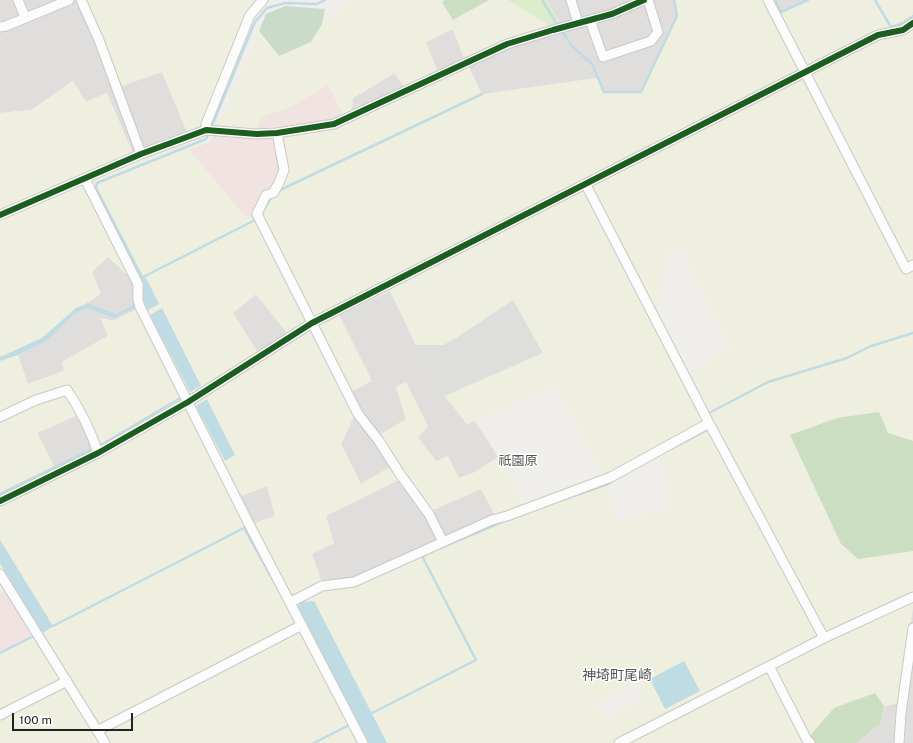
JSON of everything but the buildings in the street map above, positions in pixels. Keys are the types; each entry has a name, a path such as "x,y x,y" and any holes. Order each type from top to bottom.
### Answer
{"street":[{"path":"18,0 25,17"},
{"path":"0,27 6,26 69,0"},
{"path":"81,0 107,61 141,154"},
{"path":"210,131 206,124 250,15 263,0"},
{"path":"571,0 578,23"},
{"path":"590,20 603,57 652,41 658,32 648,0"},
{"path":"768,0 906,269 913,265"},
{"path":"0,215 141,154 210,131 257,134 277,133 334,124 507,44 612,14 640,1"},
{"path":"0,501 98,453 188,402 312,323 586,185 878,35 903,30 913,23"},
{"path":"277,133 284,170 273,193 266,195 257,214 358,414 379,441 400,474 429,514 443,542"},
{"path":"85,179 138,284 139,304 249,524 364,743"},
{"path":"586,185 709,423 824,638"},
{"path":"0,417 36,400 67,390 73,398 98,453"},
{"path":"97,731 297,614 322,586 354,582 492,520 507,516 611,477 709,423"},
{"path":"0,574 105,743"},
{"path":"620,743 824,638 913,597"},
{"path":"900,743 901,713 913,628"},
{"path":"769,666 810,743"},
{"path":"0,715 67,681"}],"shaded area":[{"path":"0,0 85,0 162,72 190,139 136,161 107,93 86,102 73,81 31,110 0,113"},
{"path":"547,0 674,0 677,16 641,92 604,92 597,78 344,115 352,110 353,98 395,73 426,42 453,29 464,58 504,40 559,22"},
{"path":"775,0 808,0 781,12"},
{"path":"328,85 344,115 286,171 261,215 255,220 244,215 189,150 210,142 215,133 290,107"},
{"path":"108,257 136,283 135,310 113,321 101,318 108,336 62,362 64,371 27,384 18,355 47,341 92,272"},
{"path":"390,290 416,345 445,396 467,424 475,421 498,457 473,473 458,478 436,461 418,438 396,387 406,419 397,463 361,484 341,444 355,414 345,395 372,381 339,315"},
{"path":"256,294 287,333 258,353 233,313"},
{"path":"513,299 543,353 445,396 416,345 443,345 456,338"},
{"path":"78,415 92,450 55,468 37,433"},
{"path":"407,476 431,511 481,489 499,523 356,585 324,588 312,554 334,543 326,516"},
{"path":"267,486 275,516 253,524 239,497"},
{"path":"5,590 32,637 0,653 0,593"},
{"path":"913,607 913,743 856,743 880,724 884,706 899,703"}],"green space":[{"path":"85,0 278,0 265,3 252,18 205,133 190,139 162,72 122,86"},
{"path":"352,0 445,0 442,2 453,20 489,0 508,0 550,26 504,40 464,58 453,29 426,42 438,72 404,87 394,73 353,98 352,110 344,115 328,85 290,107 262,117 253,136 215,133 259,31 279,56 311,42 322,24"},
{"path":"445,0 489,0 453,20 442,2"},
{"path":"508,0 546,0 559,21 550,26"},
{"path":"674,0 775,0 781,12 808,0 913,0 913,441 888,433 790,435 841,544 858,559 913,551 913,607 899,703 884,706 875,693 809,737 815,743 0,743 0,653 43,633 53,626 19,582 0,593 0,113 31,110 73,81 86,102 107,93 136,161 190,139 189,150 244,215 255,220 261,215 286,171 281,137 346,122 468,65 482,94 597,78 604,92 641,92 677,16","holes":["681,248 731,349 687,374 651,306 662,295 664,256","108,257 136,283 135,310 113,321 100,318 108,336 62,362 64,371 28,384 18,355 47,341 80,307 101,294 92,272","390,291 416,345 443,345 513,300 543,353 445,396 467,424 556,386 608,484 527,512 498,457 473,473 459,478 448,456 436,461 418,438 428,426 406,382 396,387 406,419 379,435 397,463 361,484 341,444 355,414 345,395 372,381 339,316","256,294 287,333 258,353 233,313","77,415 92,449 55,468 37,433","663,453 669,508 616,520 608,484","407,476 431,511 481,489 499,523 356,584 324,588 312,554 334,543 326,516","267,486 275,516 253,524 239,496","645,677 638,701 606,721 594,704"]},
{"path":"285,6 325,9 322,24 311,42 279,56 259,31 266,14"},
{"path":"879,412 888,433 913,441 913,551 858,559 841,544 790,435 837,418"},
{"path":"875,693 884,706 880,724 856,743 815,743 809,737 834,708"}],"water":[{"path":"142,276 145,276 159,304 148,310 144,303 114,318 87,308 75,313 47,341 18,355 0,361 0,357 42,338 76,308 88,304 116,314 142,300 144,286 141,279"},
{"path":"162,308 201,386 190,392 150,315"},
{"path":"207,399 235,455 225,461 196,406"},
{"path":"0,540 53,626 43,633 0,563"},
{"path":"314,601 387,743 368,743 298,606 302,602"},
{"path":"684,661 700,691 665,709 650,679"}],"waterway":[{"path":"211,128 255,22 267,8 285,3 317,4 325,0"},
{"path":"542,0 558,26"},
{"path":"561,30 572,46 592,64 604,92 641,92 677,16 674,0"},
{"path":"775,0 781,12 808,0"},
{"path":"875,0 891,27 903,23 913,16"},
{"path":"278,191 482,94"},
{"path":"143,279 96,188 97,183 206,139 209,133"},
{"path":"263,211 272,196"},
{"path":"145,276 255,220"},
{"path":"711,412 768,382 847,358 871,346 913,333"},
{"path":"99,446 182,397"},
{"path":"671,449 709,429"},
{"path":"0,494 94,448"},
{"path":"565,499 608,484 614,480"},
{"path":"440,548 502,522"},
{"path":"51,626 244,528 279,591"},
{"path":"372,713 476,660 422,556 425,555"},
{"path":"0,653 32,637"},
{"path":"314,743 347,726"}],"cycle path":[{"path":"0,215 141,154 206,130 257,134 277,133 334,124 507,44 612,14 644,0"},
{"path":"0,501 98,453 188,402 312,323 878,35 903,30 913,23"}],"district":[{"name":"祇園原","path":"518,461"},
{"name":"神埼町尾崎","path":"617,676"}]}
